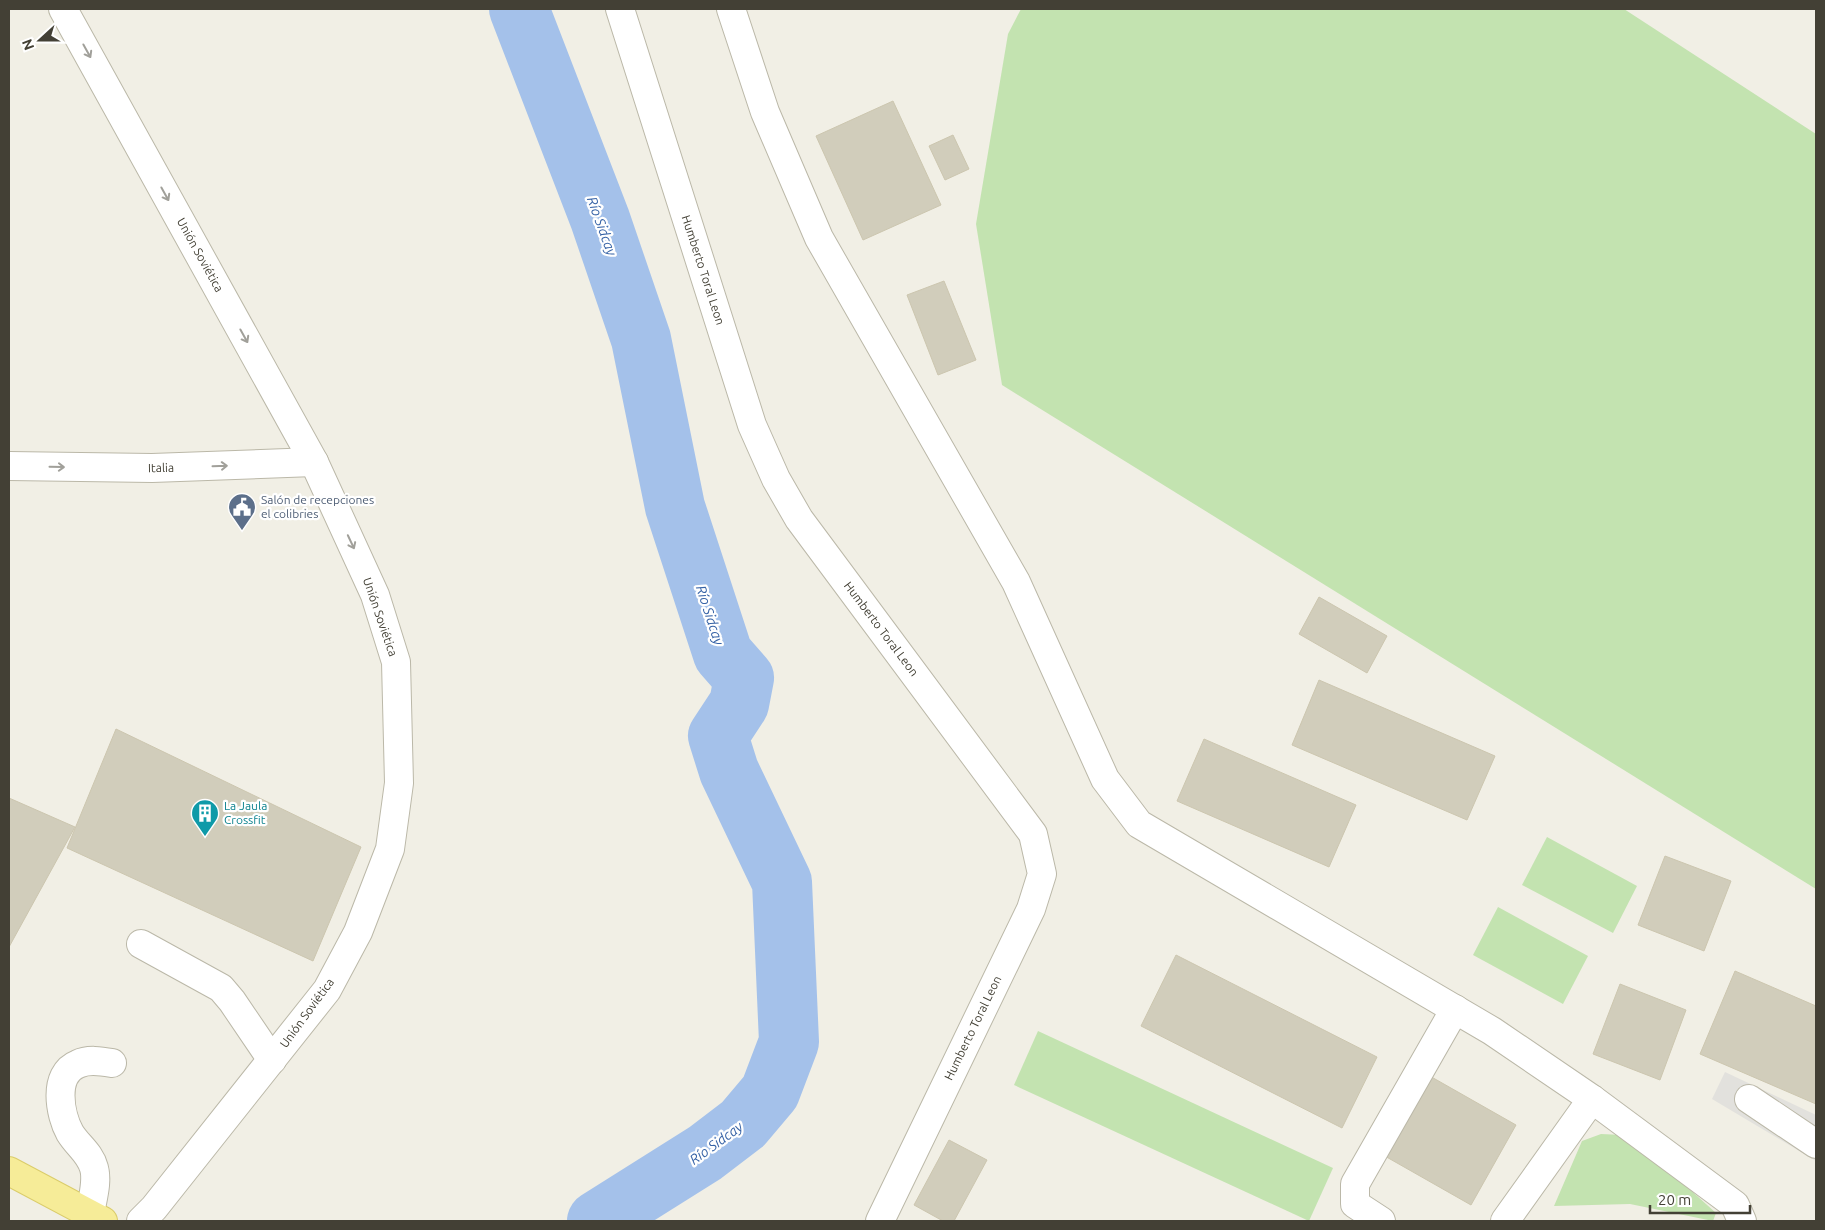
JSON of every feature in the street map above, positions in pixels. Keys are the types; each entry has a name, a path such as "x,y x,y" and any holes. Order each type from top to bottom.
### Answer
{"main road":[{"path":"9,1171 96,1218"}],"street":[{"name":"Humberto Toral Leon","path":"620,9 752,425 776,479 799,519 1033,834 1042,874 1031,909 880,1221"},
{"path":"731,9 765,112 819,238 1016,582 1105,779 1139,824 1492,1031 1592,1099 1735,1205 1742,1221"},
{"name":"Unión Soviética","path":"72,11 314,462 375,595 396,662 399,783 390,849 358,932 327,990 154,1208 141,1221"},
{"name":"Italia","path":"9,466 152,468 314,462"},
{"path":"141,944 222,988 272,1060"},
{"path":"1380,1221 1355,1204 1355,1184 1455,1009"},
{"path":"96,1218 94,1170 88,1154 71,1134 62,1112 61,1091 64,1076 77,1064 99,1061 112,1063"},
{"path":"1505,1221 1592,1099"},
{"path":"1749,1099 1816,1144"}],"green space":[{"path":"1021,9 1624,9 1816,134 1816,889 1002,385 976,224 1008,34"},
{"path":"1547,837 1637,886 1613,933 1522,885"},
{"path":"1498,907 1588,956 1563,1004 1473,955"},
{"path":"1038,1031 1333,1168 1309,1221 1014,1085"},
{"path":"1601,1134 1622,1135 1656,1159 1716,1213 1713,1221 1630,1204 1554,1206 1582,1141"}],"shaded area":[{"path":"1725,1072 1816,1115 1816,1161 1712,1099"}],"building":[{"path":"893,101 941,205 863,240 816,136"},
{"path":"953,135 969,169 945,180 929,146"},
{"path":"944,281 976,360 938,375 907,295"},
{"path":"1319,597 1387,636 1367,673 1299,634"},
{"path":"1319,680 1495,756 1467,820 1292,745"},
{"name":"La Jaula Crossfit","path":"116,729 361,847 313,961 67,848"},
{"path":"1204,739 1356,805 1329,867 1177,801"},
{"path":"9,798 75,827 9,947"},
{"path":"1665,856 1731,881 1704,951 1638,925"},
{"path":"1176,955 1377,1057 1342,1128 1141,1026"},
{"path":"1735,971 1816,1006 1816,1104 1700,1054"},
{"path":"1620,984 1686,1010 1660,1080 1593,1054"},
{"path":"1428,1075 1516,1125 1471,1205 1383,1155"},
{"path":"949,1140 987,1160 954,1221 943,1221 914,1205"}],"waterway":[{"name":"Río Sidcay","path":"519,9 600,219 641,339 675,507 723,654 744,678 739,704 718,736 729,771 782,882 789,1042 770,1092 743,1124 705,1153 597,1221"}],"place":[{"name":"Salón de recepciones el colibries","path":"242,531"},
{"name":"La Jaula Crossfit","path":"205,837"}]}
